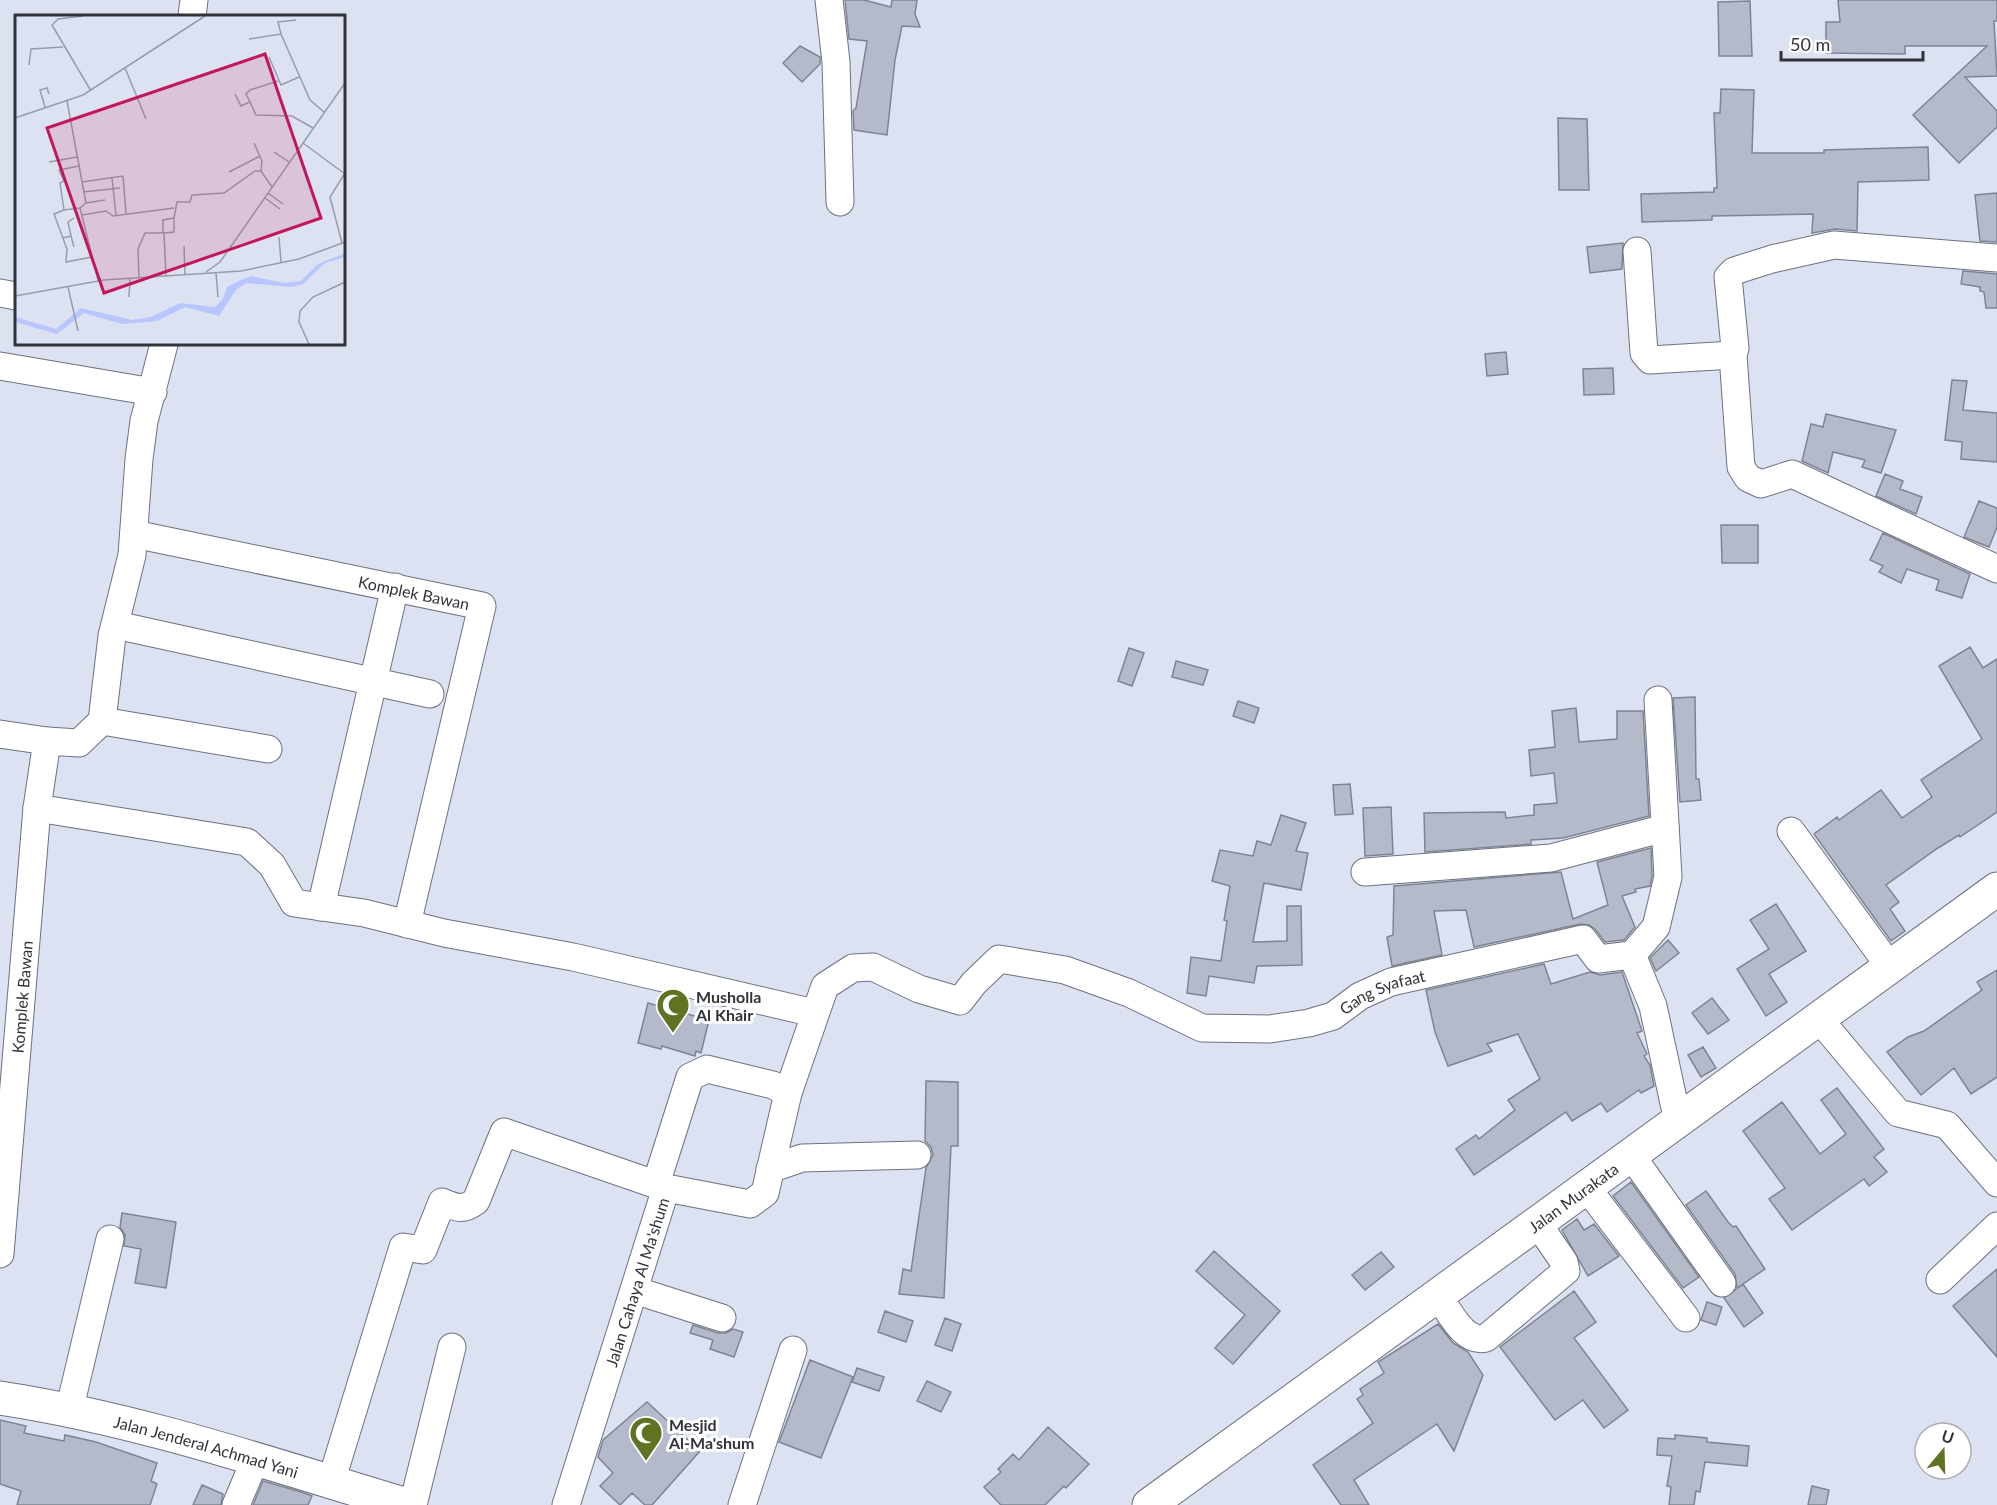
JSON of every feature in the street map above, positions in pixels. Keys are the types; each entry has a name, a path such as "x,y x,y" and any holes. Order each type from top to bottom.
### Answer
{"main road":[{"name":"Jalan Murakata","path":"1149,1505 1997,889"},
{"name":"Jalan Jenderal Achmad Yani","path":"0,1398 160,1432 407,1505"}],"street":[{"path":"192,15 194,0"},
{"path":"829,0 836,62 840,202"},
{"path":"1997,258 1834,245 1734,271 1728,277 1735,348 1733,355 1741,467 1748,478 1761,484 1792,474 1997,569"},
{"path":"1637,251 1646,357 1650,360 1733,355"},
{"path":"0,293 15,296"},
{"path":"0,734 79,743 102,721 112,636 132,555 138,459 144,421 164,345"},
{"path":"0,366 153,392"},
{"name":"Komplek Bawan","path":"134,534 482,606 407,924"},
{"path":"321,907 375,682 395,587"},
{"path":"116,625 430,694"},
{"path":"1658,700 1668,877 1656,927 1632,955 1653,1006 1678,1122"},
{"path":"102,721 268,749"},
{"name":"Komplek Bawan","path":"0,1254 3,1181 37,808 47,741"},
{"path":"37,808 247,842 272,865 294,903 364,913 444,933 573,957 814,1013 788,1093 765,1193 750,1204 661,1186 690,1077 707,1069 773,1085 788,1093"},
{"path":"1365,872 1551,858 1665,828"},
{"path":"1791,831 1890,967"},
{"name":"Gang Syafaat","path":"814,1013 825,986 853,968 873,967 919,989 960,1001 974,983 999,959 1065,970 1129,993 1202,1028 1270,1029 1309,1023 1333,1016 1360,996 1391,982 1534,949 1583,939 1598,959 1632,955"},
{"path":"1819,1019 1898,1113 1947,1125 1997,1183"},
{"name":"Jalan Cahaya Al Ma'shum","path":"331,1482 403,1247 423,1250 442,1202 459,1209 467,1208 476,1201 504,1132 661,1186 634,1290 566,1505"},
{"path":"770,1169 802,1158 917,1155"},
{"path":"1632,1155 1722,1283"},
{"path":"1587,1188 1686,1318"},
{"path":"1438,1296 1468,1336 1478,1340 1486,1338 1566,1272 1564,1262 1538,1224"},
{"path":"1940,1280 1997,1226"},
{"path":"69,1411 110,1239"},
{"path":"634,1290 722,1317"},
{"path":"413,1505 452,1347"},
{"path":"742,1505 793,1350"},
{"path":"236,1505 255,1460"}],"building":[{"path":"845,0 864,0 891,7 892,0 917,0 915,14 920,27 902,26 895,60 887,135 854,130 853,111 856,108 867,41 849,39"},
{"path":"1838,0 1997,0 1997,21 1994,21 1997,76 1965,77 1997,111 1997,127 1959,163 1913,115 1987,46 1905,46 1905,54 1826,53 1826,22 1840,22"},
{"path":"1750,1 1752,56 1719,56 1718,2"},
{"path":"800,46 820,57 820,64 802,82 783,63"},
{"path":"1721,89 1754,90 1752,153 1824,153 1824,150 1928,147 1929,180 1858,182 1857,231 1835,229 1812,233 1813,214 1712,216 1712,220 1642,222 1641,194 1714,192 1714,188 1717,188 1714,113 1720,113"},
{"path":"1558,118 1587,119 1589,190 1559,190"},
{"path":"1997,193 1997,242 1980,241 1975,195"},
{"path":"1623,243 1622,269 1590,273 1587,247"},
{"path":"1963,271 1997,274 1997,308 1986,308 1984,292 1980,291 1980,287 1961,284"},
{"path":"1506,352 1508,374 1487,376 1485,354"},
{"path":"1613,368 1614,394 1584,395 1583,369"},
{"path":"1952,380 1967,381 1963,410 1997,413 1997,462 1961,459 1962,442 1945,440"},
{"path":"1826,414 1896,430 1881,473 1862,467 1865,460 1833,452 1828,473 1802,461 1811,424 1823,427"},
{"path":"1885,474 1903,481 1900,489 1922,497 1916,514 1876,496"},
{"path":"1979,501 1997,508 1997,527 1989,547 1964,537"},
{"path":"1721,525 1758,525 1758,563 1722,563"},
{"path":"1883,533 1970,574 1962,598 1936,590 1939,580 1907,569 1901,583 1879,572 1883,566 1870,560"},
{"path":"1970,647 1983,668 1997,659 1997,812 1960,837 1959,835 1938,848 1886,885 1899,902 1890,909 1905,931 1891,941 1814,834 1837,817 1839,820 1881,790 1902,818 1932,797 1921,780 1982,739 1939,666"},
{"path":"1129,648 1144,653 1132,686 1118,681"},
{"path":"1176,661 1208,670 1203,685 1172,677"},
{"path":"1695,697 1696,779 1699,779 1701,800 1680,802 1673,698"},
{"path":"1238,701 1259,708 1254,723 1233,716"},
{"path":"1576,708 1579,742 1617,739 1617,711 1643,711 1649,816 1563,838 1531,840 1531,844 1425,852 1424,813 1505,812 1506,818 1534,815 1534,805 1557,803 1554,773 1531,776 1529,750 1555,747 1552,711"},
{"path":"1350,784 1353,814 1335,815 1333,785"},
{"path":"1391,807 1393,854 1365,856 1363,808"},
{"path":"1281,815 1306,823 1296,851 1308,853 1301,890 1264,883 1253,942 1287,941 1287,906 1301,906 1302,965 1257,966 1254,983 1209,976 1206,996 1187,993 1191,957 1221,961 1227,921 1224,920 1230,886 1212,881 1220,850 1253,856 1257,841 1271,845"},
{"path":"1651,848 1650,886 1635,889 1636,892 1622,896 1635,927 1624,940 1605,942 1595,929 1589,925 1580,924 1474,947 1466,910 1434,911 1442,955 1392,966 1387,937 1393,935 1394,886 1561,872 1573,919 1608,905 1597,862"},
{"path":"1776,904 1806,951 1769,974 1787,1002 1766,1016 1737,969 1769,949 1750,920"},
{"path":"1668,940 1679,953 1656,971 1650,958"},
{"path":"1544,964 1551,984 1590,972 1600,975 1622,972 1642,1031 1637,1033 1647,1054 1644,1056 1650,1065 1654,1086 1641,1093 1639,1090 1607,1112 1601,1103 1572,1121 1566,1112 1474,1175 1456,1149 1476,1135 1479,1139 1515,1110 1508,1100 1540,1079 1518,1034 1487,1044 1492,1051 1448,1066 1435,1032 1426,990"},
{"path":"1997,970 1997,1077 1971,1094 1954,1068 1921,1095 1887,1052 1908,1037 1924,1031 1982,990 1977,982"},
{"path":"1712,998 1729,1020 1708,1034 1692,1013"},
{"name":"Musholla Al Khair","path":"648,1003 709,1020 701,1053 696,1051 695,1056 662,1046 661,1049 638,1043"},
{"path":"1703,1047 1716,1068 1701,1077 1688,1055"},
{"path":"926,1081 958,1082 958,1146 951,1146 944,1298 899,1294 903,1269 911,1271 926,1168 933,1155 931,1147 925,1141"},
{"path":"1837,1088 1884,1149 1874,1157 1887,1172 1869,1186 1864,1179 1792,1230 1769,1199 1785,1188 1743,1131 1782,1102 1820,1154 1846,1134 1821,1100"},
{"path":"1631,1182 1699,1277 1683,1288 1613,1196"},
{"path":"1706,1191 1728,1222 1733,1227 1736,1226 1765,1269 1737,1288 1735,1274 1686,1205"},
{"path":"122,1213 176,1222 166,1288 135,1283 141,1249 124,1246 125,1235 120,1227"},
{"path":"1577,1219 1584,1230 1594,1224 1619,1256 1588,1276 1562,1230"},
{"path":"1214,1251 1280,1311 1233,1364 1215,1348 1245,1315 1196,1271"},
{"path":"1381,1252 1394,1267 1365,1290 1352,1275"},
{"path":"1997,1269 1997,1357 1953,1306"},
{"path":"1743,1284 1763,1313 1744,1327 1724,1298"},
{"path":"1574,1291 1596,1322 1574,1338 1628,1410 1604,1428 1583,1400 1555,1420 1500,1347"},
{"path":"1707,1302 1722,1307 1716,1325 1701,1320"},
{"path":"885,1311 913,1321 906,1342 878,1332"},
{"path":"945,1318 961,1324 952,1351 935,1345"},
{"path":"1438,1324 1453,1343 1468,1352 1483,1375 1454,1451 1437,1424 1354,1480 1369,1505 1341,1505 1313,1465 1373,1423 1357,1399 1363,1395 1360,1389 1384,1373 1378,1362"},
{"path":"693,1325 718,1333 726,1333 733,1329 743,1332 734,1357 710,1349 713,1340 690,1333"},
{"path":"810,1360 853,1377 821,1458 779,1442"},
{"path":"857,1368 884,1377 879,1391 852,1382"},
{"path":"927,1381 951,1392 941,1412 917,1401"},
{"name":"Mesjid Al-Ma'shum","path":"647,1402 700,1451 652,1505 645,1505 632,1493 620,1505 600,1486 613,1473 598,1457 603,1440"},
{"path":"0,1420 26,1426 24,1433 64,1441 65,1435 96,1442 157,1463 151,1481 157,1484 150,1505 17,1505 21,1491 0,1484"},
{"path":"1048,1427 1089,1464 1066,1488 1064,1486 1045,1505 1001,1505 984,1487 1001,1472 998,1469 1013,1454 1019,1460"},
{"path":"1675,1435 1707,1438 1707,1442 1749,1446 1747,1466 1705,1462 1700,1492 1696,1491 1694,1505 1669,1505 1671,1487 1667,1486 1672,1456 1657,1455 1658,1438 1675,1439"},
{"path":"263,1481 312,1496 308,1505 253,1505"},
{"path":"202,1485 223,1494 221,1505 193,1505"},
{"path":"1812,1486 1829,1490 1826,1505 1808,1505"}],"place":[{"name":"Musholla Al Khair","path":"673,1034"},
{"name":"Mesjid Al-Ma'shum","path":"646,1462"}]}
